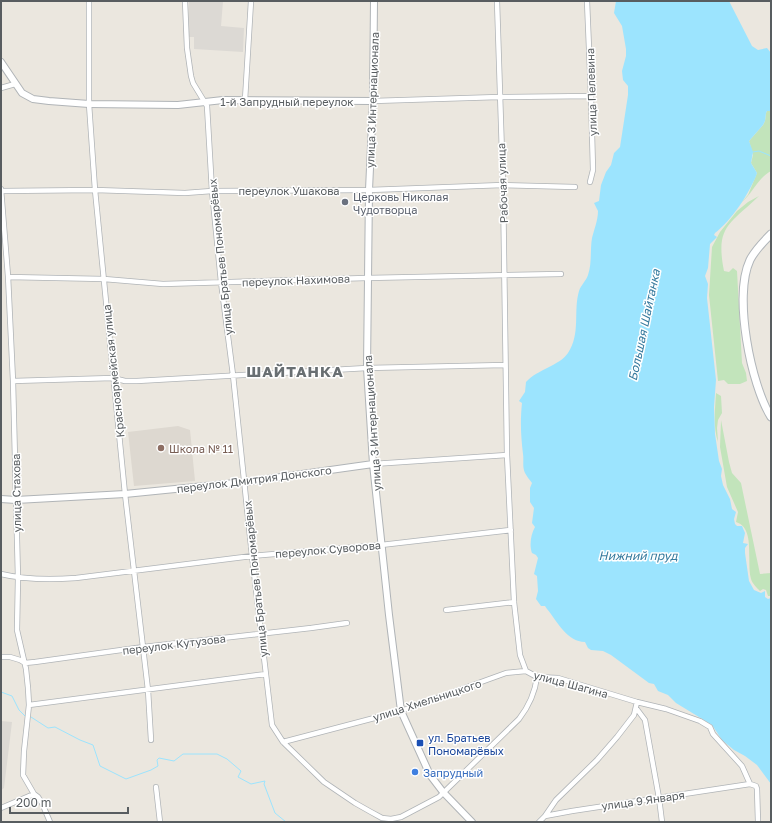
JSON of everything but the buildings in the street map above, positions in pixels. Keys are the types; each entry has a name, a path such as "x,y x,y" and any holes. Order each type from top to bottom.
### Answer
{"main road":[{"path":"771,234 760,246 750,261 746,274 744,290 747,345 761,398 771,418"}],"street":[{"name":"Красноармейская улица","path":"89,1 89,104 95,190 133,572 148,690 151,740"},
{"path":"185,1 187,48 191,76 193,83 205,102"},
{"path":"245,100 251,1"},
{"name":"улица 3 Интернационала","path":"374,1 373,101 367,278 367,368 373,464 381,544 401,711 429,772 443,792 472,822"},
{"name":"Рабочая улица","path":"497,1 503,184 505,365"},
{"name":"улица Пелевина","path":"587,1 593,170 590,182"},
{"name":"1-й Запрудный переулок","path":"1,62 22,93 33,99 89,104 178,105 245,100 373,101 591,96"},
{"path":"1,88 15,84"},
{"name":"улица Братьев Пономарёвых","path":"205,102 207,106 212,191 221,282 272,725 282,742 324,782 355,803 382,818 400,817 429,803 443,792 519,718 526,710 531,700 537,677"},
{"name":"переулок Ушакова","path":"1,190 185,192 369,190 503,184 575,187"},
{"name":"улица Стахова","path":"1,190 8,278 13,381 18,578 17,630 25,663 29,705 23,775 34,794 42,803 50,822"},
{"name":"переулок Нахимова","path":"8,278 104,279 163,284 561,274"},
{"path":"13,381 113,378 131,381 367,368 505,365"},
{"name":"улица Шагина","path":"505,365 507,455 514,602 520,655 526,671 537,677 558,678 637,702 680,713 700,721 710,727 713,734 742,766 750,784 756,786 758,789 758,822"},
{"name":"переулок Дмитрия Донского","path":"1,498 16,500 125,494 244,482 373,464 507,455"},
{"name":"переулок Суворова","path":"1,574 18,578 49,580 133,572 252,556 511,530"},
{"path":"446,610 514,602"},
{"name":"переулок Кутузова","path":"1,657 20,660 25,663 143,647 347,623"},
{"name":"улица Хмельницкого","path":"282,742 401,711 506,673 526,671"},
{"path":"29,705 266,674"},
{"path":"539,822 556,800 597,760 617,737 634,715 637,702"},
{"path":"636,708 645,720 662,822"},
{"name":"улица 9 Января","path":"545,816 750,784"},
{"path":"156,786 160,822"},
{"path":"1,808 34,794"}],"shaded area":[{"path":"189,1 223,1 221,26 244,28 243,52 194,49 194,37 188,37"},
{"name":"Школа № 11","path":"178,426 190,430 195,481 134,486 128,432"},
{"path":"1,721 12,722 4,788 1,790"}],"green space":[{"path":"767,111 771,111 771,171 766,174 749,195 741,203 748,195 757,173 751,163 753,155 749,141 763,125"},
{"path":"759,196 733,220 723,235 722,256 724,271 729,272 733,268 737,271 742,363 747,381 740,384 728,384 724,380 718,381 709,295 712,247 720,232 737,211 748,202"},
{"path":"716,393 721,396 722,413 718,420 718,442 715,424"},
{"path":"721,420 732,473 741,483 760,574 771,573 771,596 768,596 766,590 763,589 760,591 753,584 751,579 748,538 742,525 736,522 738,512 727,487 720,447"}],"water":[{"name":"Нижний пруд","path":"616,1 729,1 752,46 758,50 767,48 771,53 771,111 767,111 763,125 749,141 753,152 751,163 757,173 749,191 739,207 715,233 714,235 717,237 710,244 708,268 705,276 708,284 707,298 716,380 714,407 715,434 719,461 722,469 721,476 723,485 730,499 732,509 736,512 734,519 735,524 737,526 742,526 745,533 743,543 748,544 745,548 745,553 749,581 754,590 761,593 765,591 765,597 768,599 771,598 771,784 757,765 722,740 712,725 676,703 668,695 658,691 654,684 649,683 611,655 603,651 591,650 585,642 573,639 563,630 545,606 541,606 536,599 538,591 537,576 534,574 538,558 532,553 531,547 532,533 535,527 532,523 534,508 530,502 530,488 532,483 524,471 521,429 522,403 519,401 525,392 526,382 536,374 559,361 568,353 576,330 577,299 579,291 589,271 592,238 598,211 594,203 599,201 601,185 606,172 611,165 614,153 620,147 628,95 628,86 623,80 622,71 626,56 626,49 622,26 614,13"}],"waterway":[{"path":"753,152 759,151 771,156"},
{"path":"1,692 12,696 19,710 25,716"},
{"path":"31,717 48,728 55,727 93,745 100,766 126,779 158,766 157,760 159,758 174,761 183,754 217,754 227,759 241,771 238,777 251,784 265,781 264,784 275,813 286,822"}],"place":[{"name":"Церковь Николая Чудотворца","path":"345,202"},
{"name":"Школа № 11","path":"161,448"},
{"name":"ул. Братьев Пономарёвых","path":"420,743"},
{"name":"Запрудный","path":"415,772"}],"district":[{"name":"ШАЙТАНКА","path":"295,371"}],"water label":[{"name":"Большая Шайтанка","path":"644,325"}]}
